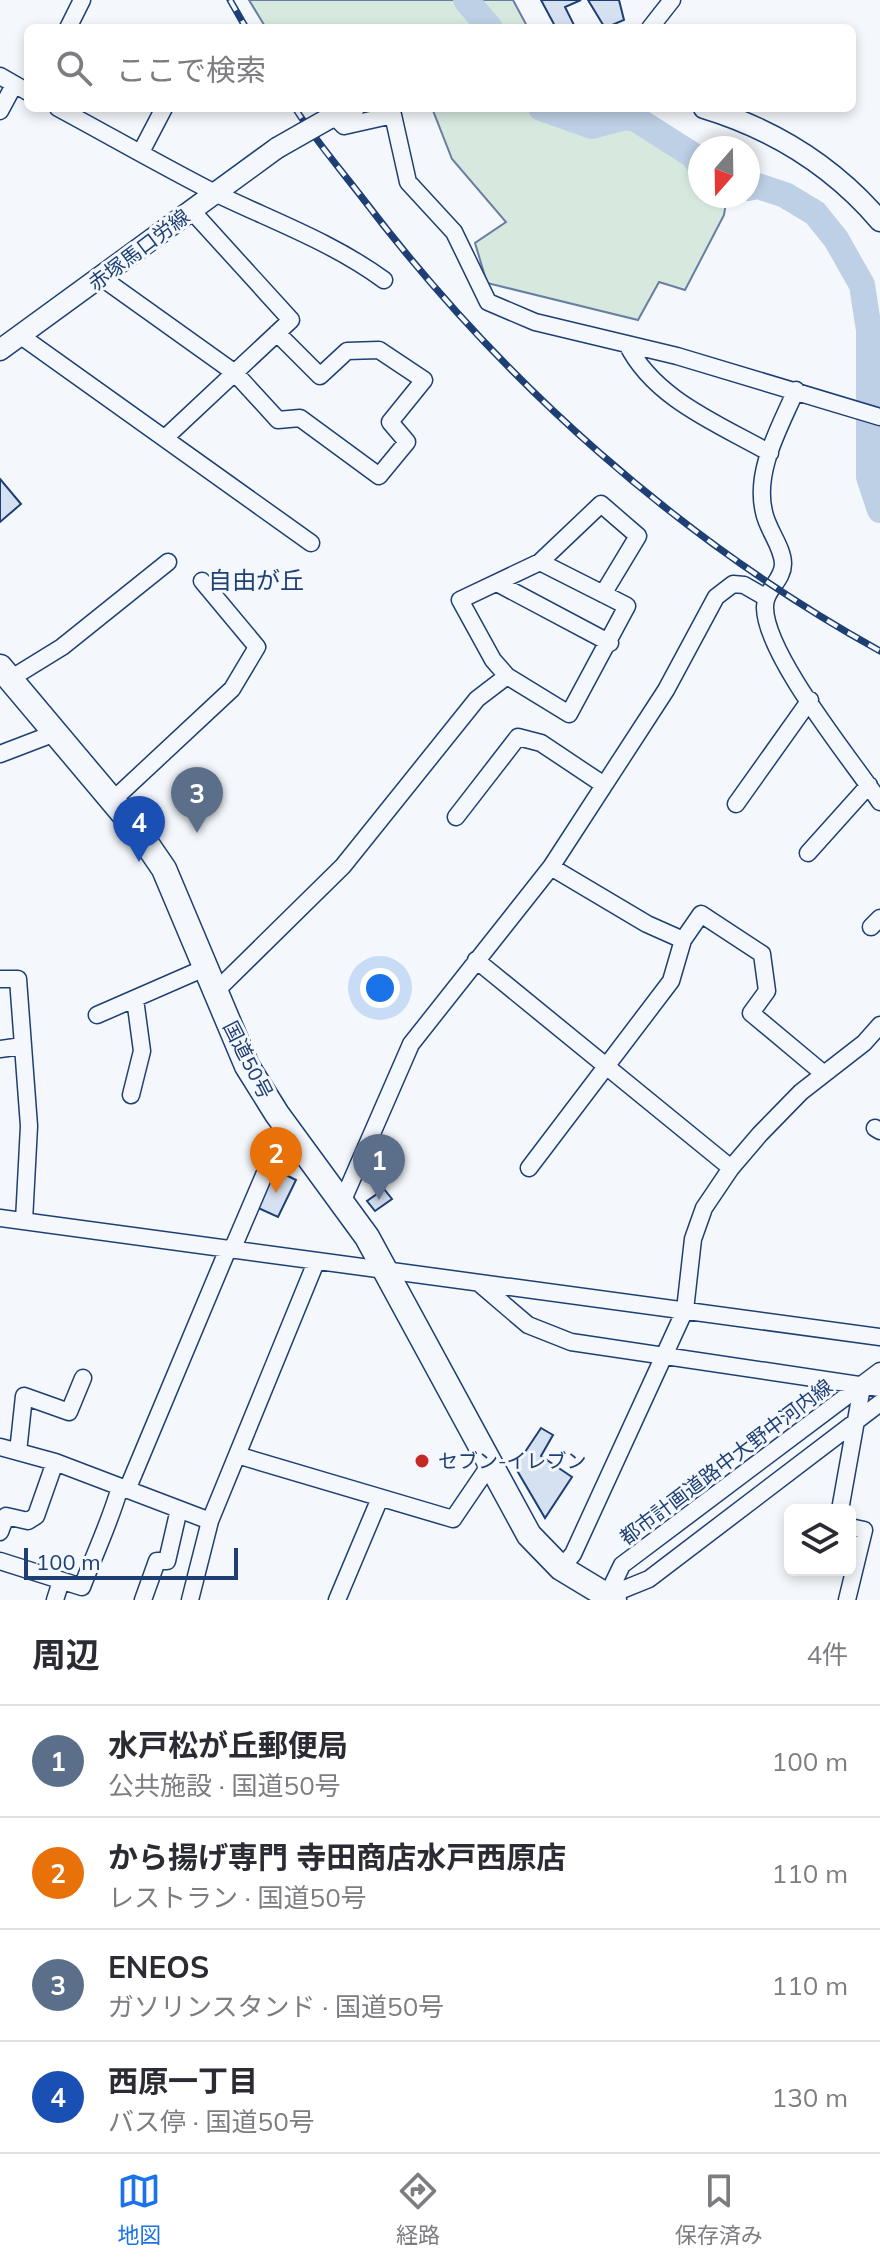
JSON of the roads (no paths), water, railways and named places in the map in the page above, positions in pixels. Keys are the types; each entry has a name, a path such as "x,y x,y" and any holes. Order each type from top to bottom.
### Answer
{"highway":[{"name":"国道50号","path":"5,673 113,800 164,869 247,1066 285,1126 343,1200 388,1273 489,1466 529,1535 561,1568 611,1598"}],"main road":[{"path":"331,118 345,112"},
{"path":"715,112 745,123 813,159 849,188 880,221"},
{"name":"赤塚馬口労線","path":"0,350 277,148 331,118"}],"street":[{"path":"70,24 82,0"},
{"path":"653,24 672,0"},
{"path":"0,111 14,84"},
{"path":"66,112 217,193 298,228 353,257 384,280"},
{"path":"141,152 162,112"},
{"path":"331,118 344,126 355,126 393,115 408,182 454,232 488,302 535,322 796,390 880,417"},
{"path":"166,437 291,320 192,211"},
{"path":"102,278 235,373 278,420 300,418 379,476 407,442 390,422 424,380 379,350 347,351 320,376 277,333"},
{"path":"21,336 311,543"},
{"path":"627,344 634,360 660,389 770,453"},
{"path":"796,390 770,453 760,498 767,528 783,560 782,569 765,597 768,626 810,700 880,801"},
{"path":"540,562 603,594 627,606 610,643 569,714 507,676 493,660 460,600 540,562 601,504 638,536 603,594"},
{"path":"5,673 62,647 168,562"},
{"path":"113,800 232,689 257,647 202,581"},
{"path":"497,583 610,643"},
{"path":"343,1200 411,1044 551,867 666,690 716,597 733,584 744,585 765,597"},
{"path":"216,991 343,866 477,699 507,676"},
{"path":"736,804 810,700"},
{"path":"0,754 55,733"},
{"path":"456,817 518,737 541,743 604,785"},
{"path":"808,853 869,785"},
{"path":"551,867 647,924 683,940"},
{"path":"529,1168 671,981 683,940 701,914 762,954 767,991 751,1013 824,1074"},
{"path":"476,960 731,1168"},
{"path":"97,1015 207,967"},
{"path":"0,979 18,979 29,1126 24,1221"},
{"path":"131,1095 142,1051 135,999"},
{"path":"561,1568 571,1557 685,1310 693,1239 704,1208 731,1168 801,1092 880,1025"},
{"path":"0,1049 22,1046"},
{"path":"0,1561 82,1587 285,1126"},
{"path":"0,1218 388,1273 880,1337"},
{"path":"190,1600 210,1521 316,1262"},
{"path":"480,1284 528,1325 556,1337 664,1359 880,1388"},
{"name":"都市計画道路中大野中河内線","path":"611,1598 622,1565 880,1371"},
{"path":"18,1452 24,1396 69,1412 83,1378"},
{"path":"841,1504 861,1386"},
{"path":"611,1598 649,1579 880,1403"},
{"path":"0,1447 55,1462 210,1521"},
{"path":"237,1455 453,1519 489,1466"},
{"path":"0,1532 6,1516 28,1521 36,1516 55,1462"},
{"path":"337,1600 380,1498"},
{"path":"143,1600 157,1561 167,1561 179,1509"},
{"path":"856,1528 864,1530 856,1563"},
{"path":"847,1600 853,1576"},
{"path":"55,1600 61,1581"}],"waterway":[{"path":"466,0 487,24"},
{"path":"552,112 592,126 626,117 636,119 688,152"},
{"path":"760,187 785,195 815,213 836,239 862,285 869,330 869,477 880,510"}],"railway":[{"path":"230,0 244,24"},
{"path":"298,112 328,155 418,267 475,332 535,393 665,508 806,607 880,651"}],"place":[{"name":"ENEOS","path":"197,833"},
{"name":"西原一丁目","path":"139,862"},
{"name":"から揚げ専門 寺田商店水戸西原店","path":"276,1193"},
{"name":"水戸松が丘郵便局","path":"379,1200"},
{"name":"セブン-イレブン","path":"422,1461"}],"district":[{"name":"自由が丘","path":"256,581"}]}
